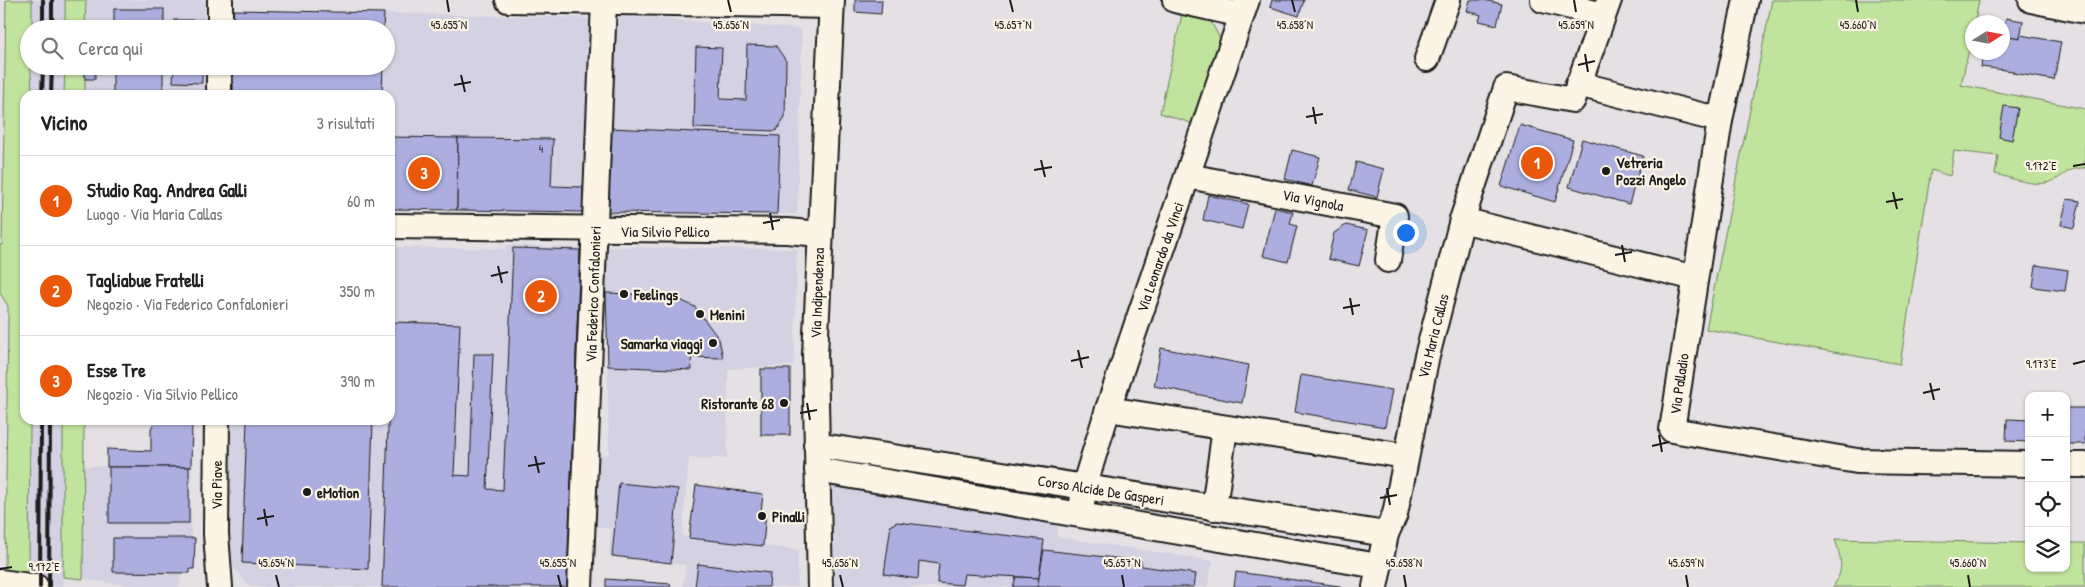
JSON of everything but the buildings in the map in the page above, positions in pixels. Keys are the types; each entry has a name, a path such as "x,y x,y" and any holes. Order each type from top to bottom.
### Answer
{"street":[{"path":"220,0 220,20"},
{"path":"508,0 831,3"},
{"path":"1175,0 1245,7"},
{"path":"1427,59 1448,0"},
{"path":"1543,0 1606,7 1578,84 1720,120"},
{"path":"1462,220 1694,278 1720,120 1746,0"},
{"path":"2031,0 2085,10"},
{"name":"Via Federico Confalonieri","path":"580,587 604,2"},
{"name":"Via Indipendenza","path":"820,587 815,355 831,3"},
{"name":"Via Leonardo da Vinci","path":"1081,515 1084,487 1108,409 1245,7"},
{"path":"219,75 219,90"},
{"name":"Via Maria Callas","path":"1377,576 1386,534 1395,514 1405,456 1426,360 1462,220 1506,88 1573,100 1578,84"},
{"name":"Via Vignola","path":"1188,176 1395,216 1388,260"},
{"name":"Via Silvio Pellico","path":"395,226 820,234"},
{"name":"Via Palladio","path":"1694,278 1672,430 1857,461 2025,464"},
{"path":"1108,409 1405,456"},
{"name":"Via Piave","path":"216,542 217,425"},
{"path":"1214,508 1225,428"},
{"name":"Corso Alcide De Gasperi","path":"816,444 1386,534"},
{"path":"2070,464 2085,465"},
{"name":"Corso Alcide De Gasperi","path":"817,470 1081,515 1377,576"},
{"path":"208,587 214,569 216,542"},
{"path":"216,542 220,587"},
{"path":"216,542 224,565 239,587"},
{"path":"5,583 36,587"}],"shaded area":[{"path":"32,0 65,0 65,20 32,20"},
{"path":"86,0 205,0 204,20 85,20"},
{"path":"232,11 589,18 591,21 583,212 395,209 395,90 233,90 233,75 395,75 395,20 232,20"},
{"path":"612,16 802,29 797,214 608,212"},
{"path":"32,75 65,75 64,90 32,90"},
{"path":"85,75 204,75 204,90 85,90"},
{"path":"507,245 583,248 568,587 252,587 248,584 234,568 230,554 231,425 395,425 395,247 506,249"},
{"path":"606,247 797,249 794,365 728,369 727,458 689,458 682,536 798,550 797,587 683,587 686,565 609,556 611,529 595,526 597,454 609,455"},
{"path":"30,425 63,425 63,587 28,587"},
{"path":"84,466 191,467 191,538 195,538 194,569 191,569 190,573 180,573 180,587 143,587 83,579"},
{"path":"832,482 1058,520 1057,537 1213,561 1207,587 835,587"}],"green space":[{"path":"6,0 32,0 32,20 20,20 20,75 31,75 32,90 20,90 20,425 30,425 29,572 5,569 8,306 0,293 0,245 2,245"},
{"path":"65,0 86,0 85,20 65,20"},
{"path":"1772,0 1979,0 1976,15 1965,15 1965,60 1967,60 1961,85 2085,109 2085,168 2069,171 2050,182 2030,183 1995,174 1998,156 1954,151 1950,176 1931,170 1900,364 1706,329"},
{"path":"1182,14 1210,20 1223,44 1194,124 1160,113"},
{"path":"65,75 85,75 85,90 64,90"},
{"path":"63,425 84,425 83,579 63,577"},
{"path":"1835,539 2025,543 2025,572 2070,572 2070,543 2085,543 2085,587 1833,587 1837,581 1841,564"}],"railway":[{"path":"43,0 43,20"},
{"path":"52,0 52,20"},
{"path":"42,90 43,75"},
{"path":"51,90 52,75"},
{"path":"40,587 41,425"},
{"path":"49,587 50,425"}],"place":[{"name":"Studio Rag. Andrea Galli","path":"1537,163"},
{"name":"Vetreria Pozzi Angelo","path":"1606,171"},
{"name":"Esse Tre","path":"424,173"},
{"name":"Feelings","path":"624,294"},
{"name":"Tagliabue Fratelli","path":"541,296"},
{"name":"Menini","path":"700,314"},
{"name":"Samarka viaggi","path":"713,343"},
{"name":"Ristorante 68","path":"784,403"},
{"name":"eMotion","path":"307,492"},
{"name":"Pinalli","path":"762,516"}]}
